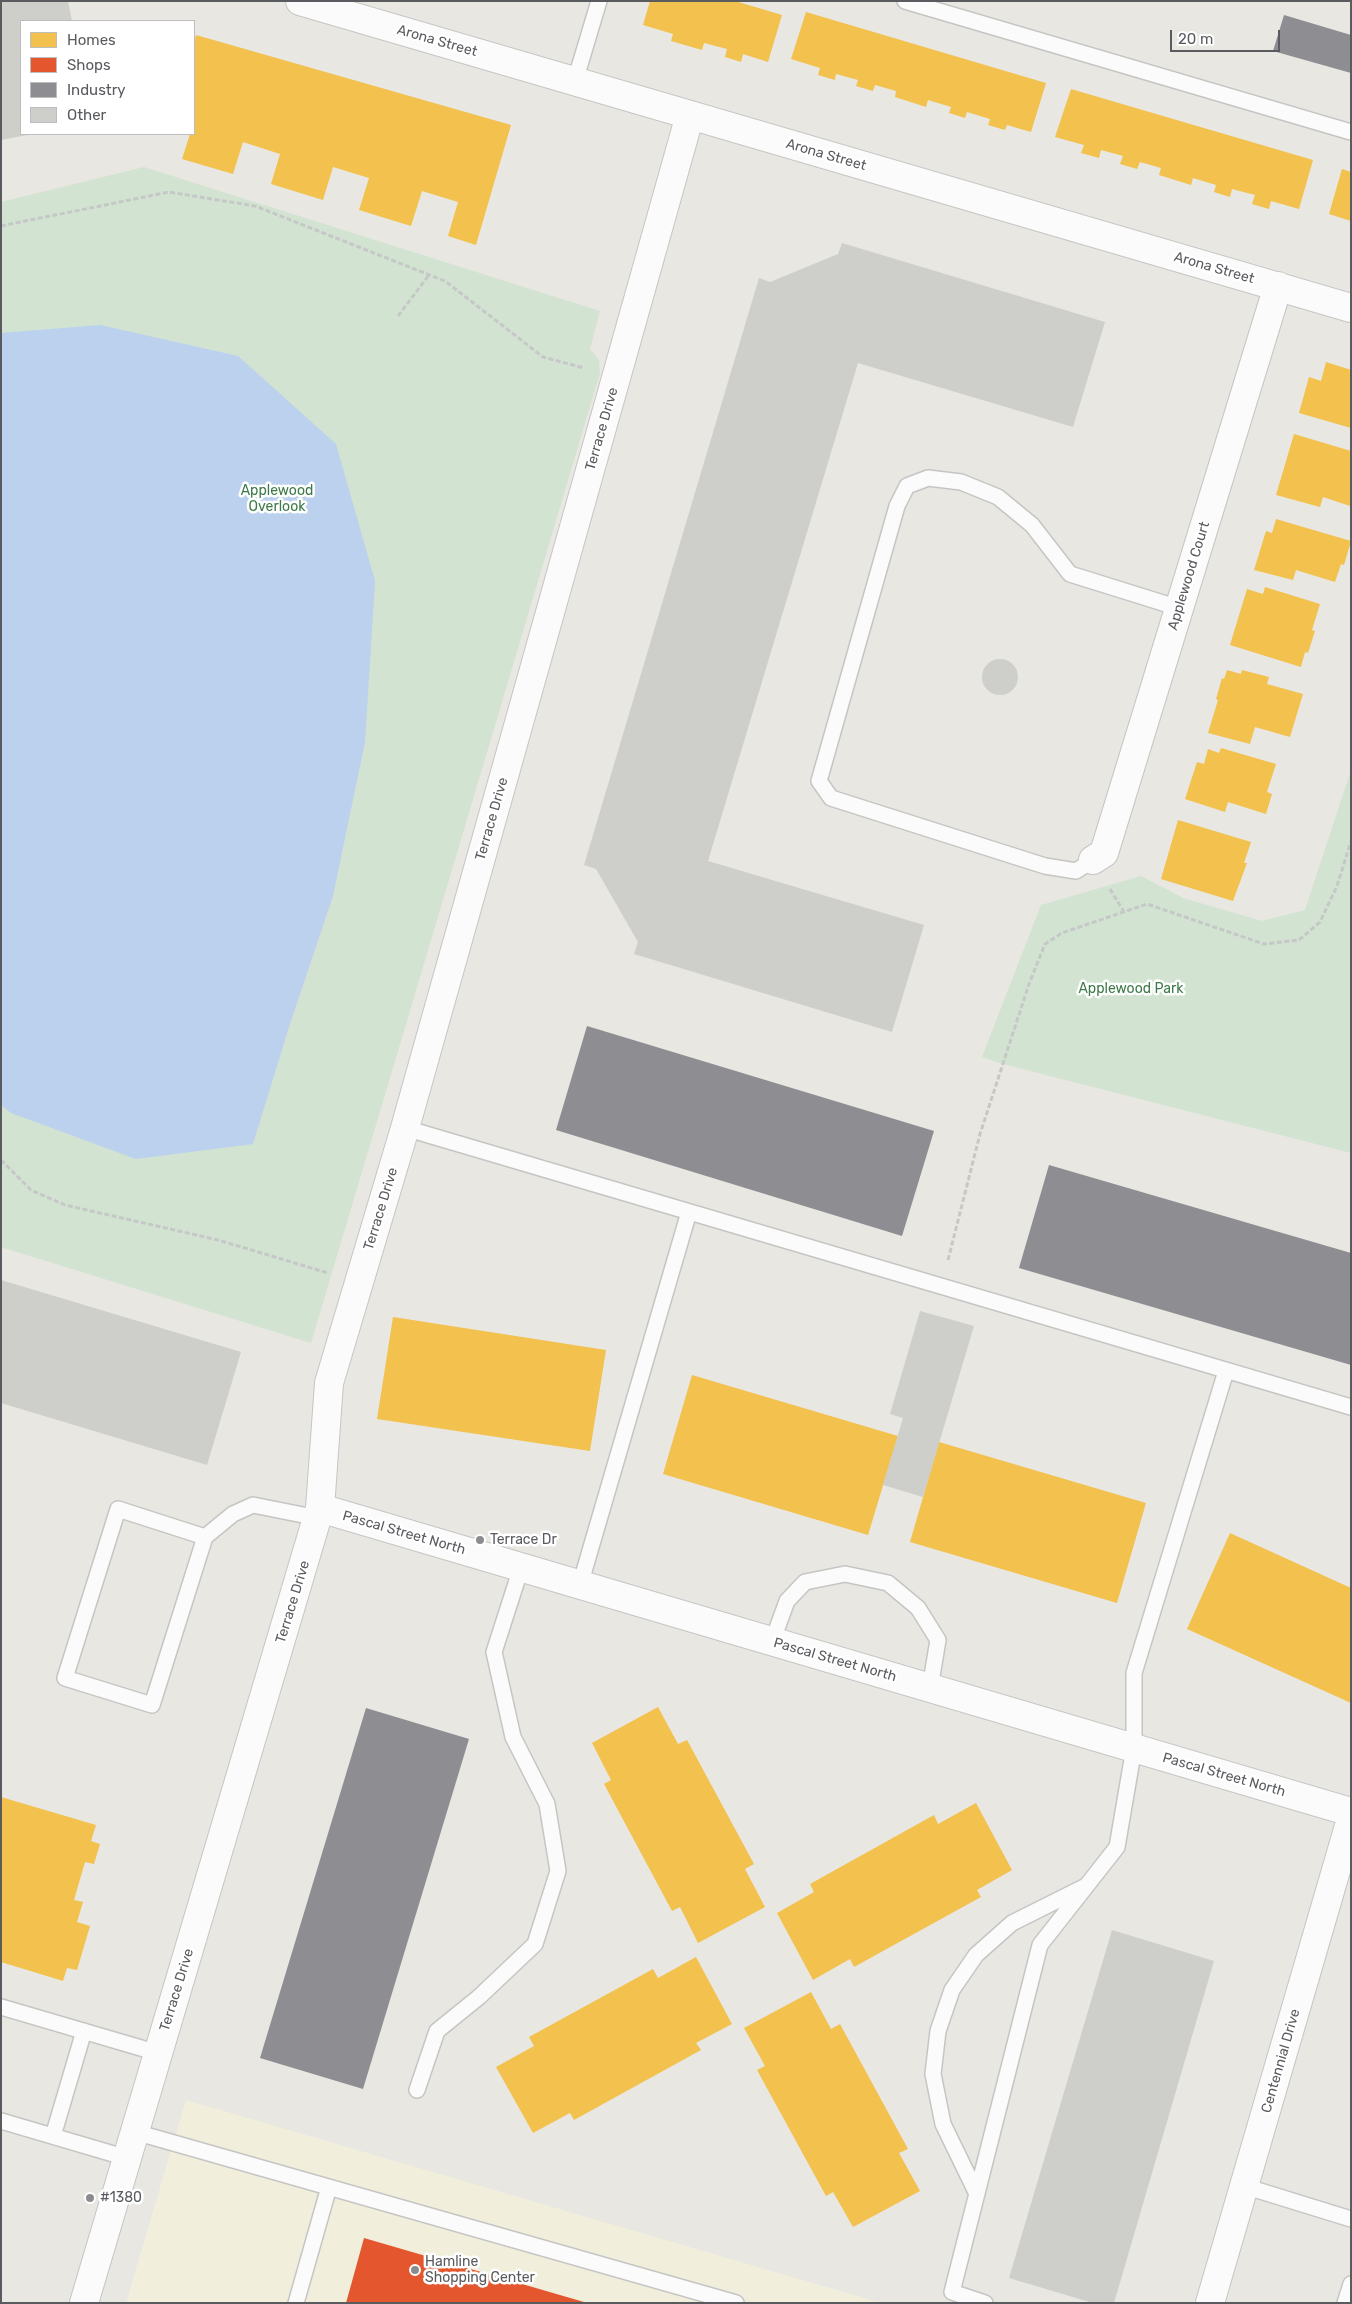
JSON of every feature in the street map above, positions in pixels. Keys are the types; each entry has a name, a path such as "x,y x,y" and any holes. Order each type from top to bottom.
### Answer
{"street":[{"name":"Arona Street","path":"300,1 1351,308"},
{"name":"Terrace Drive","path":"84,2303 319,1513 329,1383 405,1128 690,115"},
{"name":"Applewood Court","path":"1093,860 1104,853 1278,286"},
{"name":"Pascal Street North","path":"319,1513 580,1585 1351,1812"},
{"name":"Centennial Drive","path":"1210,2303 1351,1819"}],"lane":[{"path":"575,81 599,1"},
{"path":"905,1 1351,132"},
{"path":"1093,860 1076,871 1046,866 831,798 819,781 897,506 907,486 928,478 962,482 998,497 1032,525 1070,574 1180,608"},
{"path":"405,1128 1351,1407"},
{"path":"580,1585 689,1212"},
{"path":"985,2303 952,2292 1040,1945 1117,1847 1134,1748 1134,1673 1226,1370"},
{"path":"205,1537 118,1509 65,1678 152,1705 205,1537 233,1514 253,1505 319,1513"},
{"path":"417,2090 437,2031 479,1997 535,1944 558,1872 547,1804 513,1737 494,1652 521,1568"},
{"path":"772,1642 787,1601 805,1582 846,1574 888,1583 918,1608 938,1640 930,1688"},
{"path":"977,2194 943,2124 933,2074 938,2031 952,1990 976,1955 1012,1923 1085,1886"},
{"path":"1,2007 158,2053"},
{"path":"53,2136 84,2031"},
{"path":"1,2120 127,2158"},
{"path":"135,2132 736,2303"},
{"path":"1244,2186 1351,2219"},
{"path":"296,2303 329,2187"},
{"path":"1345,2303 1351,2284"}],"path":[{"path":"1,226 169,192 255,206 445,281 543,357 616,377"},
{"path":"398,316 429,275"},
{"path":"941,1286 980,1134 1029,984 1045,944 1062,932 1147,904 1264,944 1299,940 1320,922 1337,886 1351,841"},
{"path":"1,1160 31,1190 64,1205 218,1240 328,1273"}],"shaded area":[{"path":"186,2100 881,2303 126,2303"}],"green space":[{"name":"Applewood Overlook","path":"144,167 600,311 590,349 599,360 600,373 311,1343 1,1247 1,202"},
{"name":"Applewood Park","path":"1351,770 1351,1153 982,1057 1041,905 1141,876 1183,898 1262,921 1305,910"}],"water":[{"path":"100,325 238,356 336,444 375,581 365,742 333,896 289,1027 253,1144 136,1159 11,1113 1,1105 1,333"}],"building: Homes":[{"path":"650,1 735,1 782,15 768,62 743,54 741,62 725,57 727,49 704,43 702,50 671,41 673,34 643,25"},
{"path":"806,12 1046,83 1031,132 1007,125 1005,130 988,125 990,119 967,112 965,118 949,113 951,107 928,100 926,107 895,97 896,91 875,85 873,91 856,86 858,80 836,74 835,80 818,75 820,68 791,59"},
{"path":"196,35 511,125 476,245 448,236 458,202 422,191 411,226 359,210 369,178 333,167 323,200 271,184 280,154 243,142 233,174 182,159 190,135 195,135"},
{"path":"1071,89 1313,160 1299,209 1271,201 1269,209 1252,204 1255,195 1232,189 1230,197 1214,192 1216,185 1193,178 1191,185 1159,175 1161,168 1140,162 1137,169 1120,164 1123,156 1101,150 1099,158 1081,153 1084,145 1055,137"},
{"path":"1342,169 1351,172 1351,221 1329,214"},
{"path":"1326,362 1351,370 1351,428 1299,413 1309,377 1321,381"},
{"path":"1294,434 1351,451 1350,506 1323,497 1320,507 1276,495"},
{"path":"1276,519 1351,541 1344,565 1341,564 1335,582 1296,570 1293,580 1254,570 1266,531 1272,533"},
{"path":"1265,587 1320,604 1312,630 1315,631 1308,653 1305,652 1301,667 1230,645 1247,589 1263,594"},
{"path":"1227,670 1241,674 1242,670 1269,677 1267,684 1303,694 1290,737 1255,727 1250,744 1208,733 1218,700 1216,699 1222,678 1224,679"},
{"path":"1221,748 1276,764 1267,792 1272,794 1266,814 1228,802 1225,812 1185,799 1197,762 1204,764 1208,749 1219,753"},
{"path":"1178,820 1251,842 1244,863 1247,863 1233,901 1161,879"},
{"path":"393,1317 606,1350 590,1451 377,1419"},
{"path":"692,1375 898,1436 868,1535 663,1474"},
{"path":"939,1442 1146,1503 1117,1603 910,1542"},
{"path":"1230,1533 1351,1588 1351,1703 1187,1629"},
{"path":"658,1707 678,1744 687,1740 754,1864 745,1869 765,1907 698,1943 680,1907 672,1911 604,1784 611,1780 592,1743"},
{"path":"1,1797 96,1825 91,1841 100,1844 94,1864 85,1862 74,1900 83,1902 77,1922 90,1926 77,1970 67,1968 63,1981 1,1962"},
{"path":"976,1803 1012,1870 977,1890 981,1897 854,1967 850,1959 813,1980 777,1913 814,1892 810,1884 934,1815 938,1824"},
{"path":"696,1957 732,2024 696,2043 701,2050 574,2120 570,2113 533,2133 496,2067 534,2046 529,2037 653,1969 658,1978"},
{"path":"811,1992 831,2029 840,2024 908,2149 899,2153 920,2191 853,2227 833,2192 826,2196 757,2070 765,2066 744,2028"}],"building: Shops":[{"name":"Hamline Shopping Center","path":"364,2238 584,2302 584,2303 346,2303"}],"building: Industry":[{"path":"1284,15 1351,35 1351,73 1273,51"},
{"path":"587,1026 934,1131 902,1236 556,1130"},
{"path":"1049,1165 1351,1253 1351,1365 1019,1268"},
{"path":"366,1708 469,1739 363,2089 260,2058"}],"building: Other":[{"path":"1,1 68,1 72,20 20,20 20,135 27,135 1,140"},
{"path":"842,243 1105,322 1073,427 858,363 708,861 924,925 892,1032 634,954 638,942 596,869 584,865 759,278 770,282 838,254"},
{"path":"1000,659 1013,664 1018,677 1013,690 1000,695 987,690 982,677 987,664"},
{"path":"1,1280 241,1352 207,1465 1,1403"},
{"path":"920,1311 974,1326 923,1497 883,1485 903,1418 890,1414"},
{"path":"1112,1930 1214,1961 1114,2303 1093,2303 1009,2278"}],"place":[{"name":"Terrace Dr","path":"480,1540"},
{"name":"#1380","path":"90,2198"},
{"name":"Hamline Shopping Center","path":"415,2270"}]}
